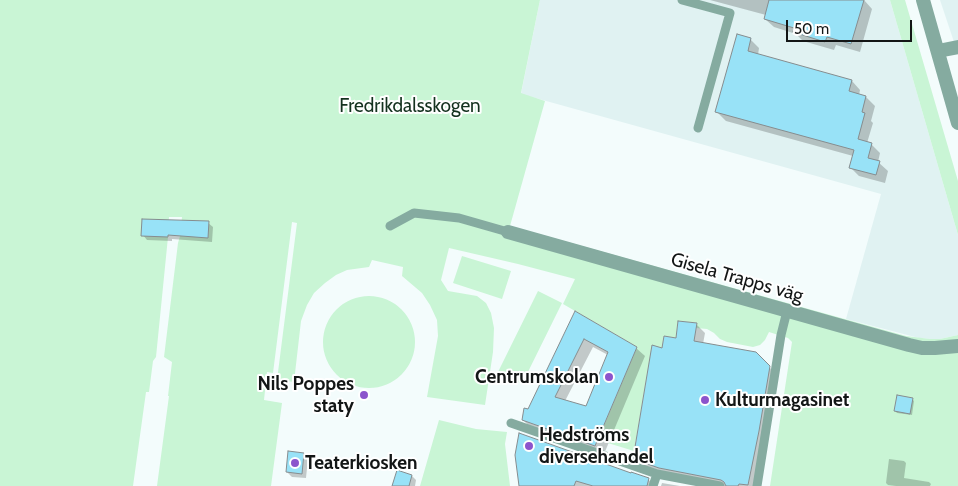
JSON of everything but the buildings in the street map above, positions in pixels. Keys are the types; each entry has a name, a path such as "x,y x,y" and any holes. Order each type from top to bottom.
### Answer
{"street":[{"path":"922,0 958,123"},
{"path":"938,51 958,47"},
{"name":"Gisela Trapps väg","path":"508,232 922,348 958,346"}],"lane":[{"path":"682,0 730,13 698,128"},
{"path":"390,226 414,213 459,218 508,232"},
{"path":"757,486 780,336 787,311"},
{"path":"511,423 657,474 720,486"},
{"path":"653,486 657,474"}],"shaded area":[{"path":"540,0 890,0 958,235 958,335 940,339 919,338 846,319 881,194 521,94"},
{"path":"940,0 958,0 958,54"}],"green space":[{"name":"Fredrikdalsskogen","path":"0,0 540,0 521,93 545,101 510,226 906,336 940,339 958,335 958,486 770,486 792,342 788,338 769,332 760,345 753,347 720,339 707,329 696,328 697,323 678,321 676,338 664,336 662,348 652,346 634,451 598,440 637,347 563,304 575,279 449,248 441,280 448,291 477,296 486,303 491,313 494,328 493,352 485,405 427,397 438,336 437,320 422,293 402,276 403,267 372,260 369,267 347,270 336,275 314,293 301,321 294,382 277,380 297,223 292,222 273,373 267,372 264,400 282,403 271,486 157,486 172,362 164,357 182,217 169,217 156,357 153,361 149,392 146,392 133,486 0,486"},
{"path":"890,0 905,0 958,181 958,235"},
{"path":"462,256 511,271 502,299 453,283"},
{"path":"538,291 562,303 522,384 498,372"},
{"path":"369,296 386,300 401,310 411,325 415,342 411,359 401,374 386,384 369,388 352,384 337,374 327,359 323,342 327,325 337,310 352,300"},
{"path":"439,420 476,429 507,432 505,444 510,486 420,486"}],"place":[{"name":"Centrumskolan","path":"609,377"},
{"name":"Nils Poppes staty","path":"364,395"},
{"name":"Kulturmagasinet","path":"705,400"},
{"name":"Hedströms diversehandel","path":"529,446"},
{"name":"Teaterkiosken","path":"295,463"}]}
